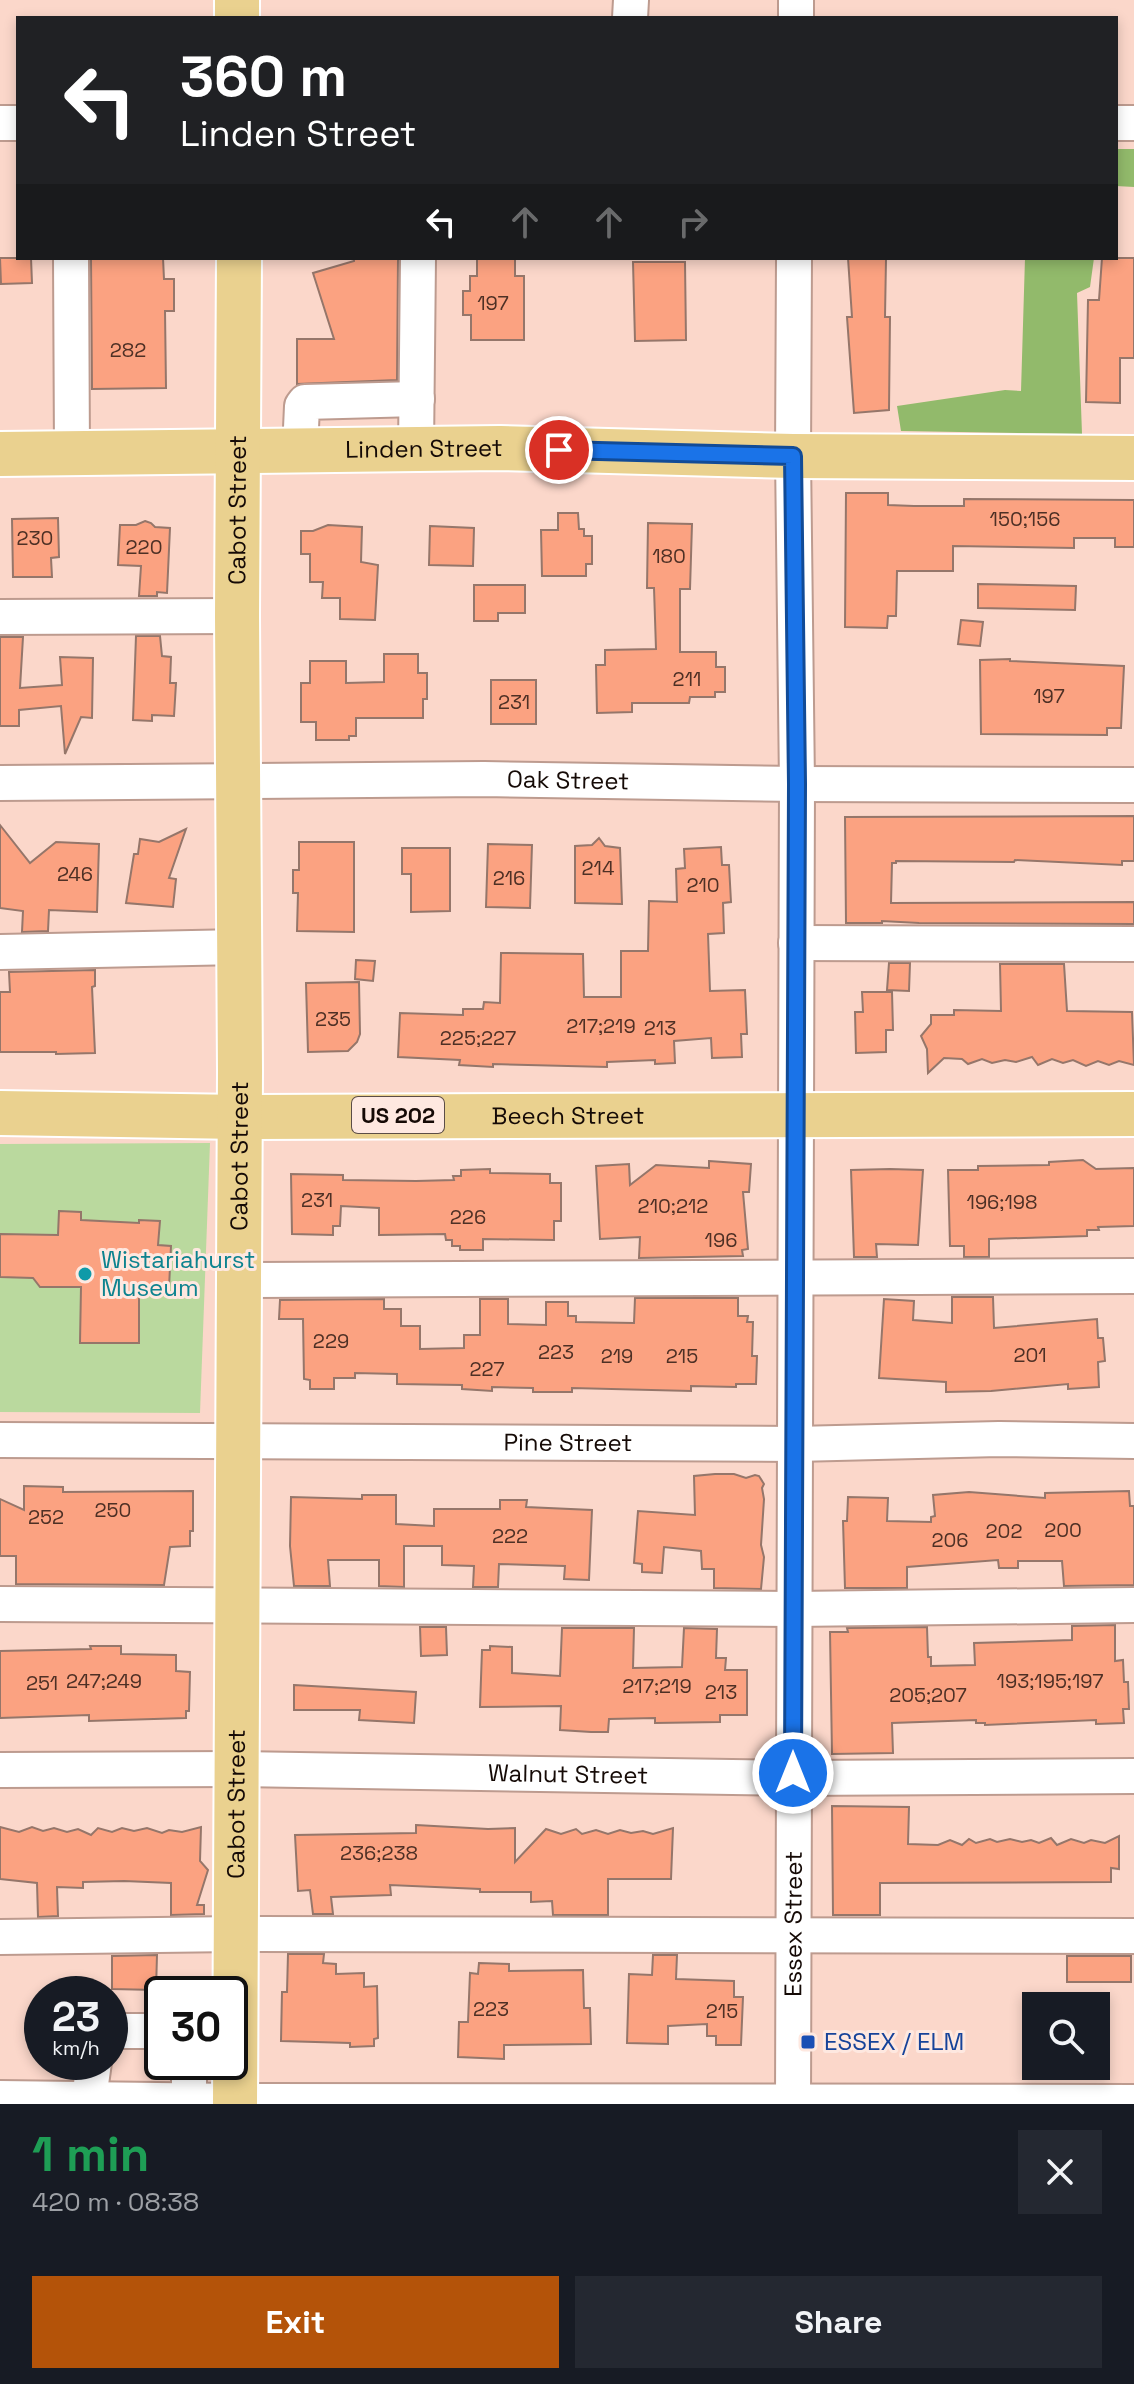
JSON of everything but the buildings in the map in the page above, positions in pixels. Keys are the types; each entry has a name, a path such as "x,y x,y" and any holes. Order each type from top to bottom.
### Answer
{"main road":[{"name":"Cabot Street","path":"235,2103 240,1117 237,616 239,260"},
{"name":"Linden Street","path":"0,454 500,448 793,456 1134,458"},
{"name":"Beech Street","path":"0,1113 240,1117 1134,1114"}],"street":[{"path":"71,260 72,452"},
{"path":"416,449 418,260"},
{"name":"Essex Street","path":"793,2102 797,784 794,260"},
{"path":"300,450 302,406 305,402 417,399"},
{"path":"0,617 237,616"},
{"name":"Oak Street","path":"0,783 484,779 1134,785"},
{"path":"796,943 1134,944"},
{"path":"0,952 240,947"},
{"path":"239,1280 1134,1276"},
{"name":"Pine Street","path":"0,1440 796,1444 999,1439 1134,1441"},
{"path":"0,1604 794,1609 1134,1605"},
{"name":"Walnut Street","path":"0,1770 237,1769 793,1778 1134,1776"},
{"path":"0,1937 236,1934 1134,1936"},
{"path":"89,2099 92,2080"},
{"path":"189,2080 189,2101"},
{"path":"0,2098 235,2103 1134,2102"}],"green space":[{"path":"1118,149 1134,149 1134,187 1118,186"},
{"path":"1025,260 1094,260 1090,287 1077,293 1082,434 901,431 897,406 1005,390 1021,391"},
{"path":"210,1143 200,1413 0,1412 0,1144"}],"place":[{"name":"Wistariahurst Museum","path":"85,1274"},
{"name":"ESSEX / ELM","path":"808,2042"}],"route":[{"path":"559,450 793,456 797,784 793,1773"}]}
